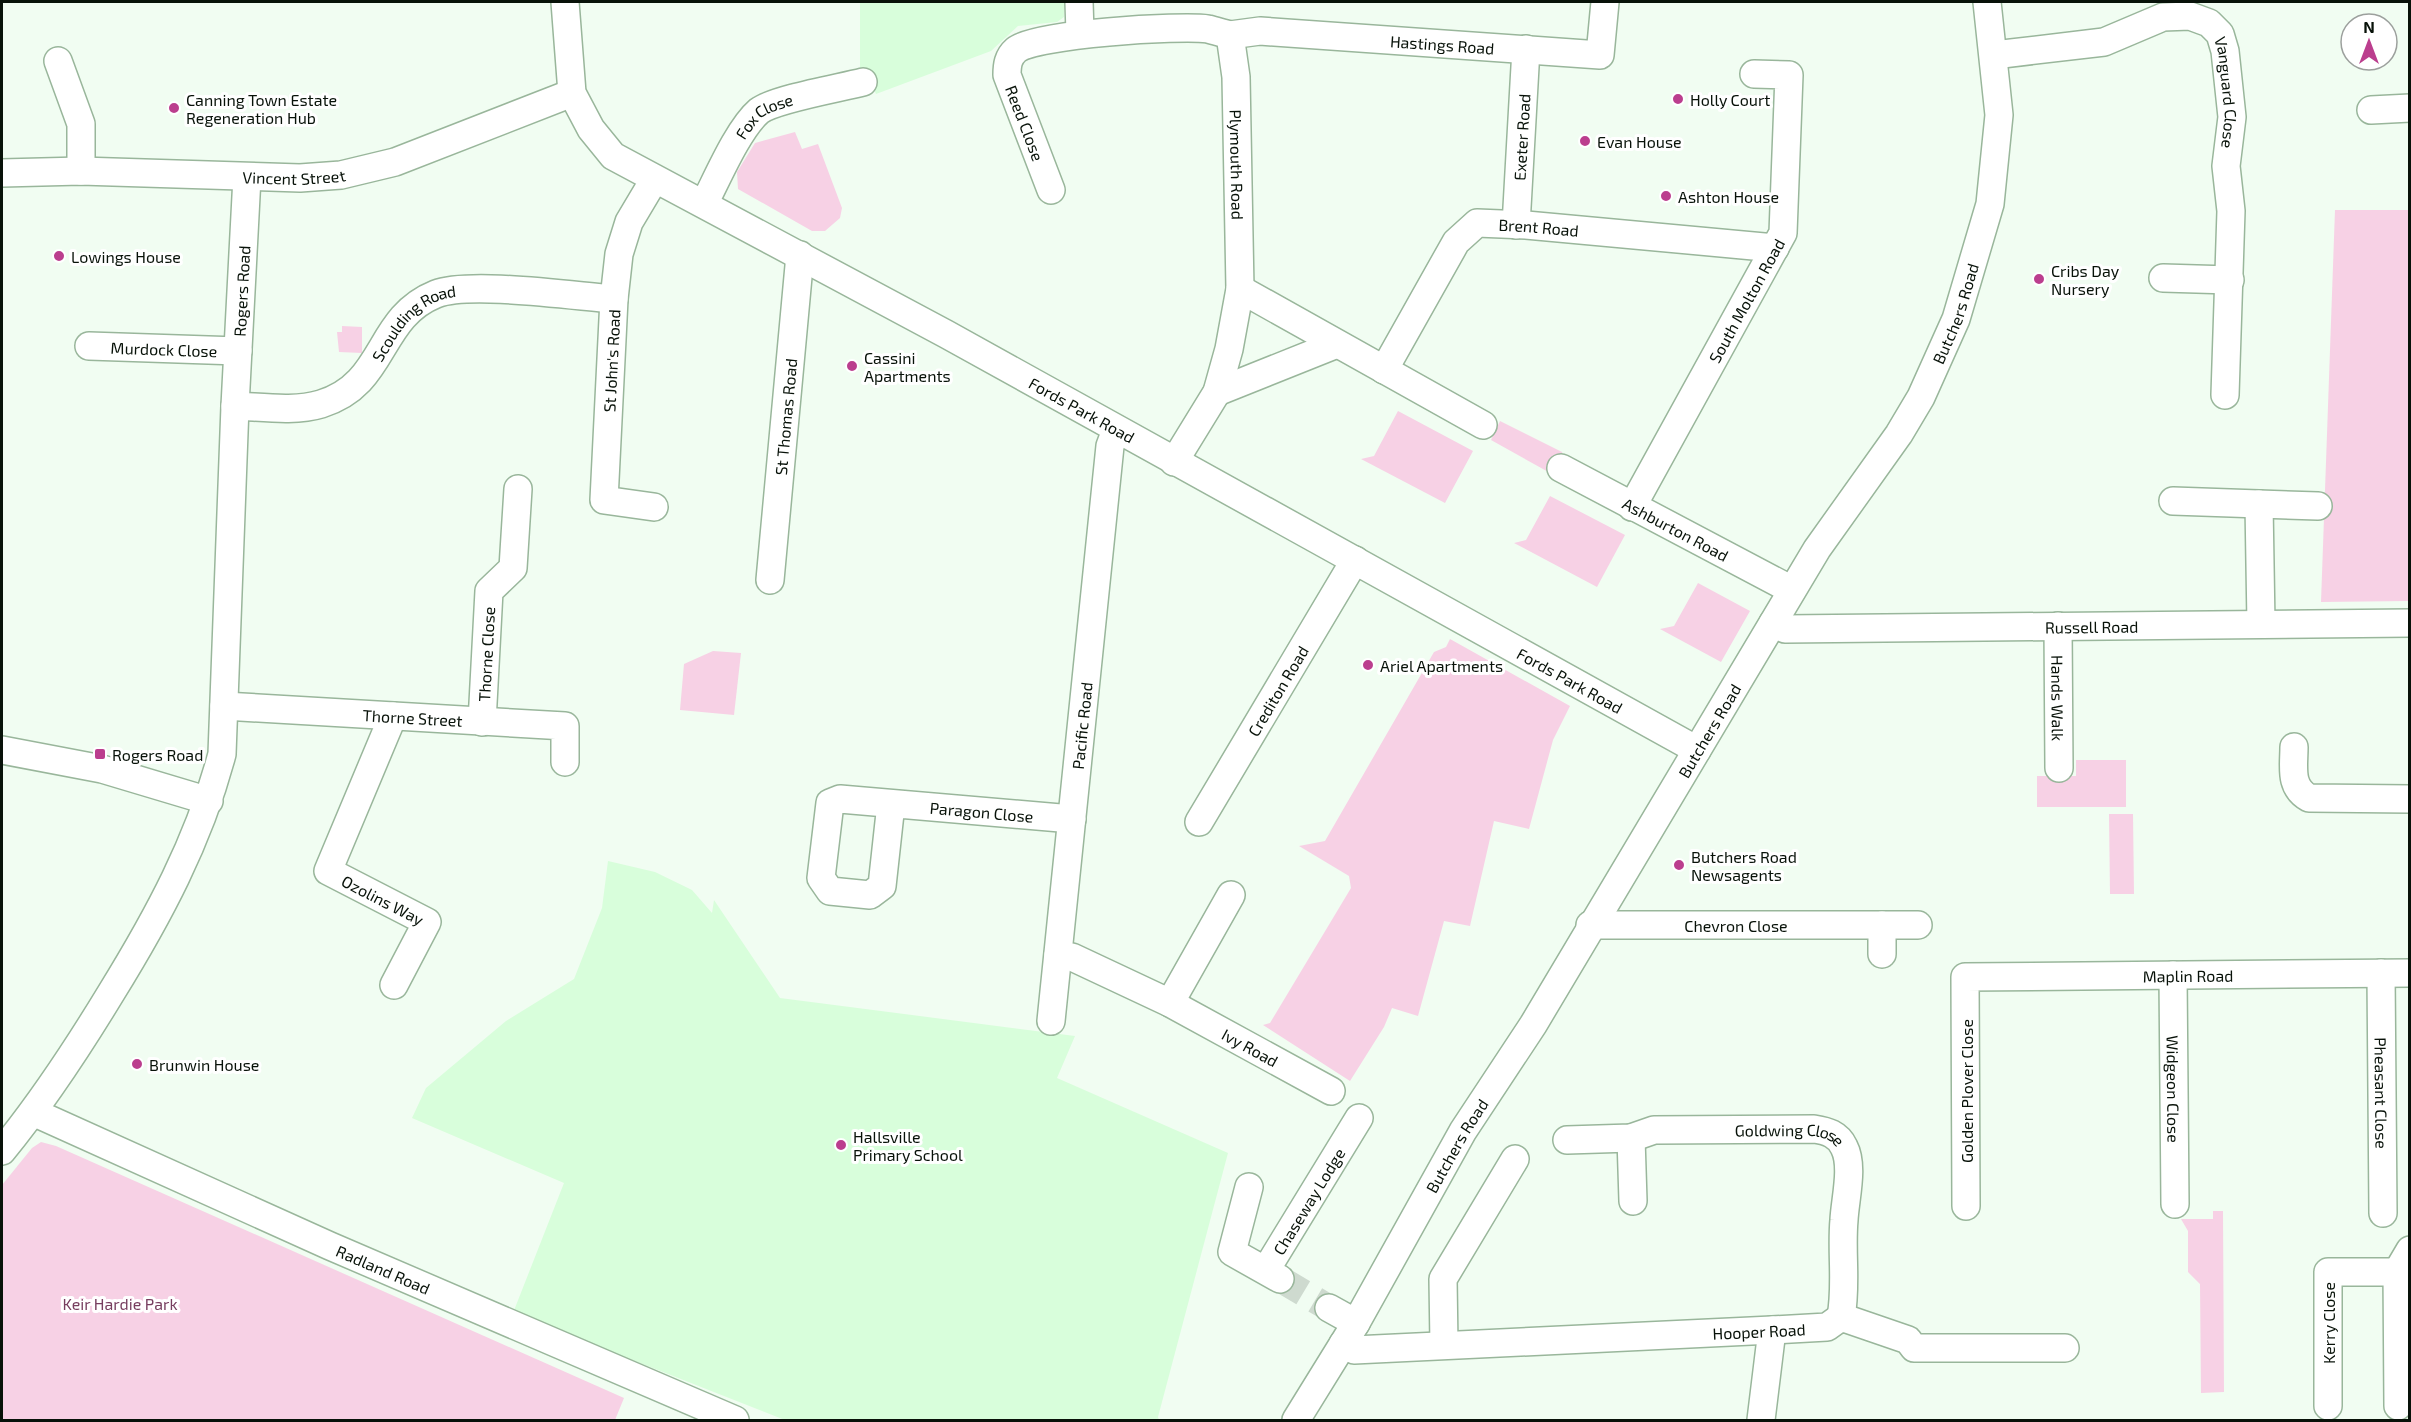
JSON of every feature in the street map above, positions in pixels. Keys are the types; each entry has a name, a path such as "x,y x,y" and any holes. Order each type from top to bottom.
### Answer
{"street":[{"name":"Fords Park Road","path":"565,2 572,93 591,129 613,156 654,180 800,255 1697,750"},
{"path":"1079,2 1080,33 1206,29 1230,35"},
{"name":"Hastings Road","path":"1230,35 1260,31 1600,55 1605,2"},
{"name":"Butchers Road","path":"1296,1420 1349,1334 1463,1131 1533,1025 1590,925 1816,549 1899,434 1921,397 1956,320 1990,204 1999,115 1987,2"},
{"name":"Vanguard Close","path":"1994,55 2104,42 2163,17 2190,16 2209,23 2220,34 2232,110 2226,166 2231,211 2226,395"},
{"name":"Reed Close","path":"1052,190 1007,75 1007,65 1011,56 1026,44 1080,33"},
{"name":"Plymouth Road","path":"1174,462 1217,392 1229,350 1240,289 1236,77 1230,35"},
{"name":"Exeter Road","path":"1516,225 1526,49"},
{"path":"58,62 81,124 81,171"},
{"name":"South Molton Road","path":"1632,507 1783,233 1789,75 1754,74"},
{"name":"Fox Close","path":"704,204 738,139 759,111 774,104 863,82"},
{"name":"Vincent Street","path":"2,173 81,171 247,177 341,175 395,162 572,93"},
{"path":"2371,110 2409,108"},
{"name":"Rogers Road","path":"2,1151 68,1064 143,942 183,866 209,801 222,754 235,406 247,177"},
{"name":"St John's Road","path":"654,180 629,222 619,254 614,299 604,500 654,507"},
{"name":"Brent Road","path":"1384,370 1456,242 1477,223 1775,248"},
{"name":"St Thomas Road","path":"770,580 800,255"},
{"path":"2163,278 2230,280"},
{"name":"Scoulding Road","path":"235,406 301,408 321,404 338,397 362,380 374,364 398,320 415,304 439,293 466,289 614,299"},
{"path":"1240,289 1483,425"},
{"path":"1217,392 1337,344"},
{"name":"Murdock Close","path":"89,345 238,351"},
{"name":"Pacific Road","path":"1052,1021 1111,441 1116,430"},
{"name":"Ashburton Road","path":"1562,468 1792,590"},
{"name":"Thorne Close","path":"482,722 489,591 513,568 518,489"},
{"path":"2173,501 2318,506"},
{"path":"2259,504 2262,624"},
{"name":"Crediton Road","path":"1199,822 1355,560"},
{"name":"Russell Road","path":"1773,623 1785,629 2409,623"},
{"name":"Hands Walk","path":"2058,626 2059,768"},
{"name":"Thorne Street","path":"225,706 565,726 565,762"},
{"name":"Ozolins Way","path":"393,716 327,871 427,922 394,985"},
{"path":"2294,747 2295,786 2300,793 2309,798 2409,799"},
{"path":"2,750 102,769 209,801"},
{"name":"Paragon Close","path":"891,804 1072,819"},
{"path":"1170,1003 1231,895"},
{"name":"Chevron Close","path":"1590,925 1918,925"},
{"path":"1882,925 1882,954"},
{"name":"Ivy Road","path":"1058,955 1072,957 1170,1003 1331,1091"},
{"name":"Pheasant Close","path":"2381,973 2384,1214"},
{"name":"Maplin Road","path":"1965,977 2409,973"},
{"name":"Widgeon Close","path":"2173,975 2175,1204"},
{"name":"Golden Plover Close","path":"1965,977 1966,1206"},
{"name":"Radland Road","path":"33,1112 330,1246 735,1420"},
{"name":"Chaseway Lodge","path":"1249,1187 1232,1252 1273,1274 1359,1118"},
{"name":"Goldwing Close","path":"1567,1140 1631,1138 1654,1130 1814,1128 1830,1132 1839,1140 1847,1159 1841,1317"},
{"path":"1631,1138 1633,1201"},
{"path":"1444,1345 1443,1279 1515,1159"},
{"name":"Kerry Close","path":"2328,1406 2328,1272 2403,1261 2398,1406"},
{"path":"1329,1308 1349,1334"},
{"path":"1841,1317 1908,1340 1914,1348 2065,1348"},
{"name":"Hooper Road","path":"1349,1334 1354,1350 1827,1327 1841,1317"},
{"path":"1761,1420 1772,1330"}],"shaded area":[{"path":"860,2 1064,2 1064,17 1057,22 1018,26 991,51 876,94 868,75 860,71"},
{"name":"Hallsville Primary School","path":"608,861 655,872 692,890 712,913 714,900 780,998 1075,1036 1057,1078 1228,1153 1159,1420 785,1420 513,1313 564,1183 412,1118 426,1088 506,1021 574,979 602,908"}],"green space":[{"path":"795,132 802,149 818,144 842,208 840,218 825,231 812,231 738,189 737,172 755,143"},
{"path":"2335,210 2409,210 2409,601 2321,602"},
{"path":"342,326 362,327 362,353 339,352 337,332 342,332"},
{"path":"1398,411 1473,451 1445,503 1361,459 1374,456"},
{"path":"1500,421 1562,452 1564,457 1552,474 1491,440"},
{"path":"1550,496 1625,535 1597,587 1514,543 1526,540"},
{"path":"1698,583 1750,611 1721,662 1660,629 1674,626"},
{"path":"1450,639 1570,706 1553,740 1529,829 1494,821 1470,926 1444,921 1418,1016 1392,1008 1384,1027 1350,1081 1263,1025 1270,1023 1351,888 1349,876 1299,846 1325,841 1434,652 1446,647"},
{"path":"713,651 741,653 734,715 680,710 684,664"},
{"path":"2076,760 2126,760 2126,807 2037,807 2037,776 2076,776"},
{"path":"2109,814 2133,814 2134,894 2110,894"},
{"name":"Keir Hardie Park","path":"41,1142 56,1146 624,1398 615,1420 2,1420 2,1185 32,1148"},
{"path":"2213,1211 2223,1211 2224,1392 2201,1393 2200,1284 2188,1272 2188,1231 2181,1219 2213,1219"}],"tunnel":[{"path":"1280,1279 1329,1308"}],"place":[{"name":"Holly Court","path":"1678,99"},
{"name":"Canning Town Estate Regeneration Hub","path":"174,108"},
{"name":"Evan House","path":"1585,141"},
{"name":"Ashton House","path":"1666,196"},
{"name":"Lowings House","path":"59,256"},
{"name":"Cribs Day Nursery","path":"2039,279"},
{"name":"Cassini Apartments","path":"852,366"},
{"name":"Ariel Apartments","path":"1368,665"},
{"name":"Rogers Road","path":"100,754"},
{"name":"Butchers Road Newsagents","path":"1679,865"},
{"name":"Brunwin House","path":"137,1064"},
{"name":"Hallsville Primary School","path":"841,1145"}]}
